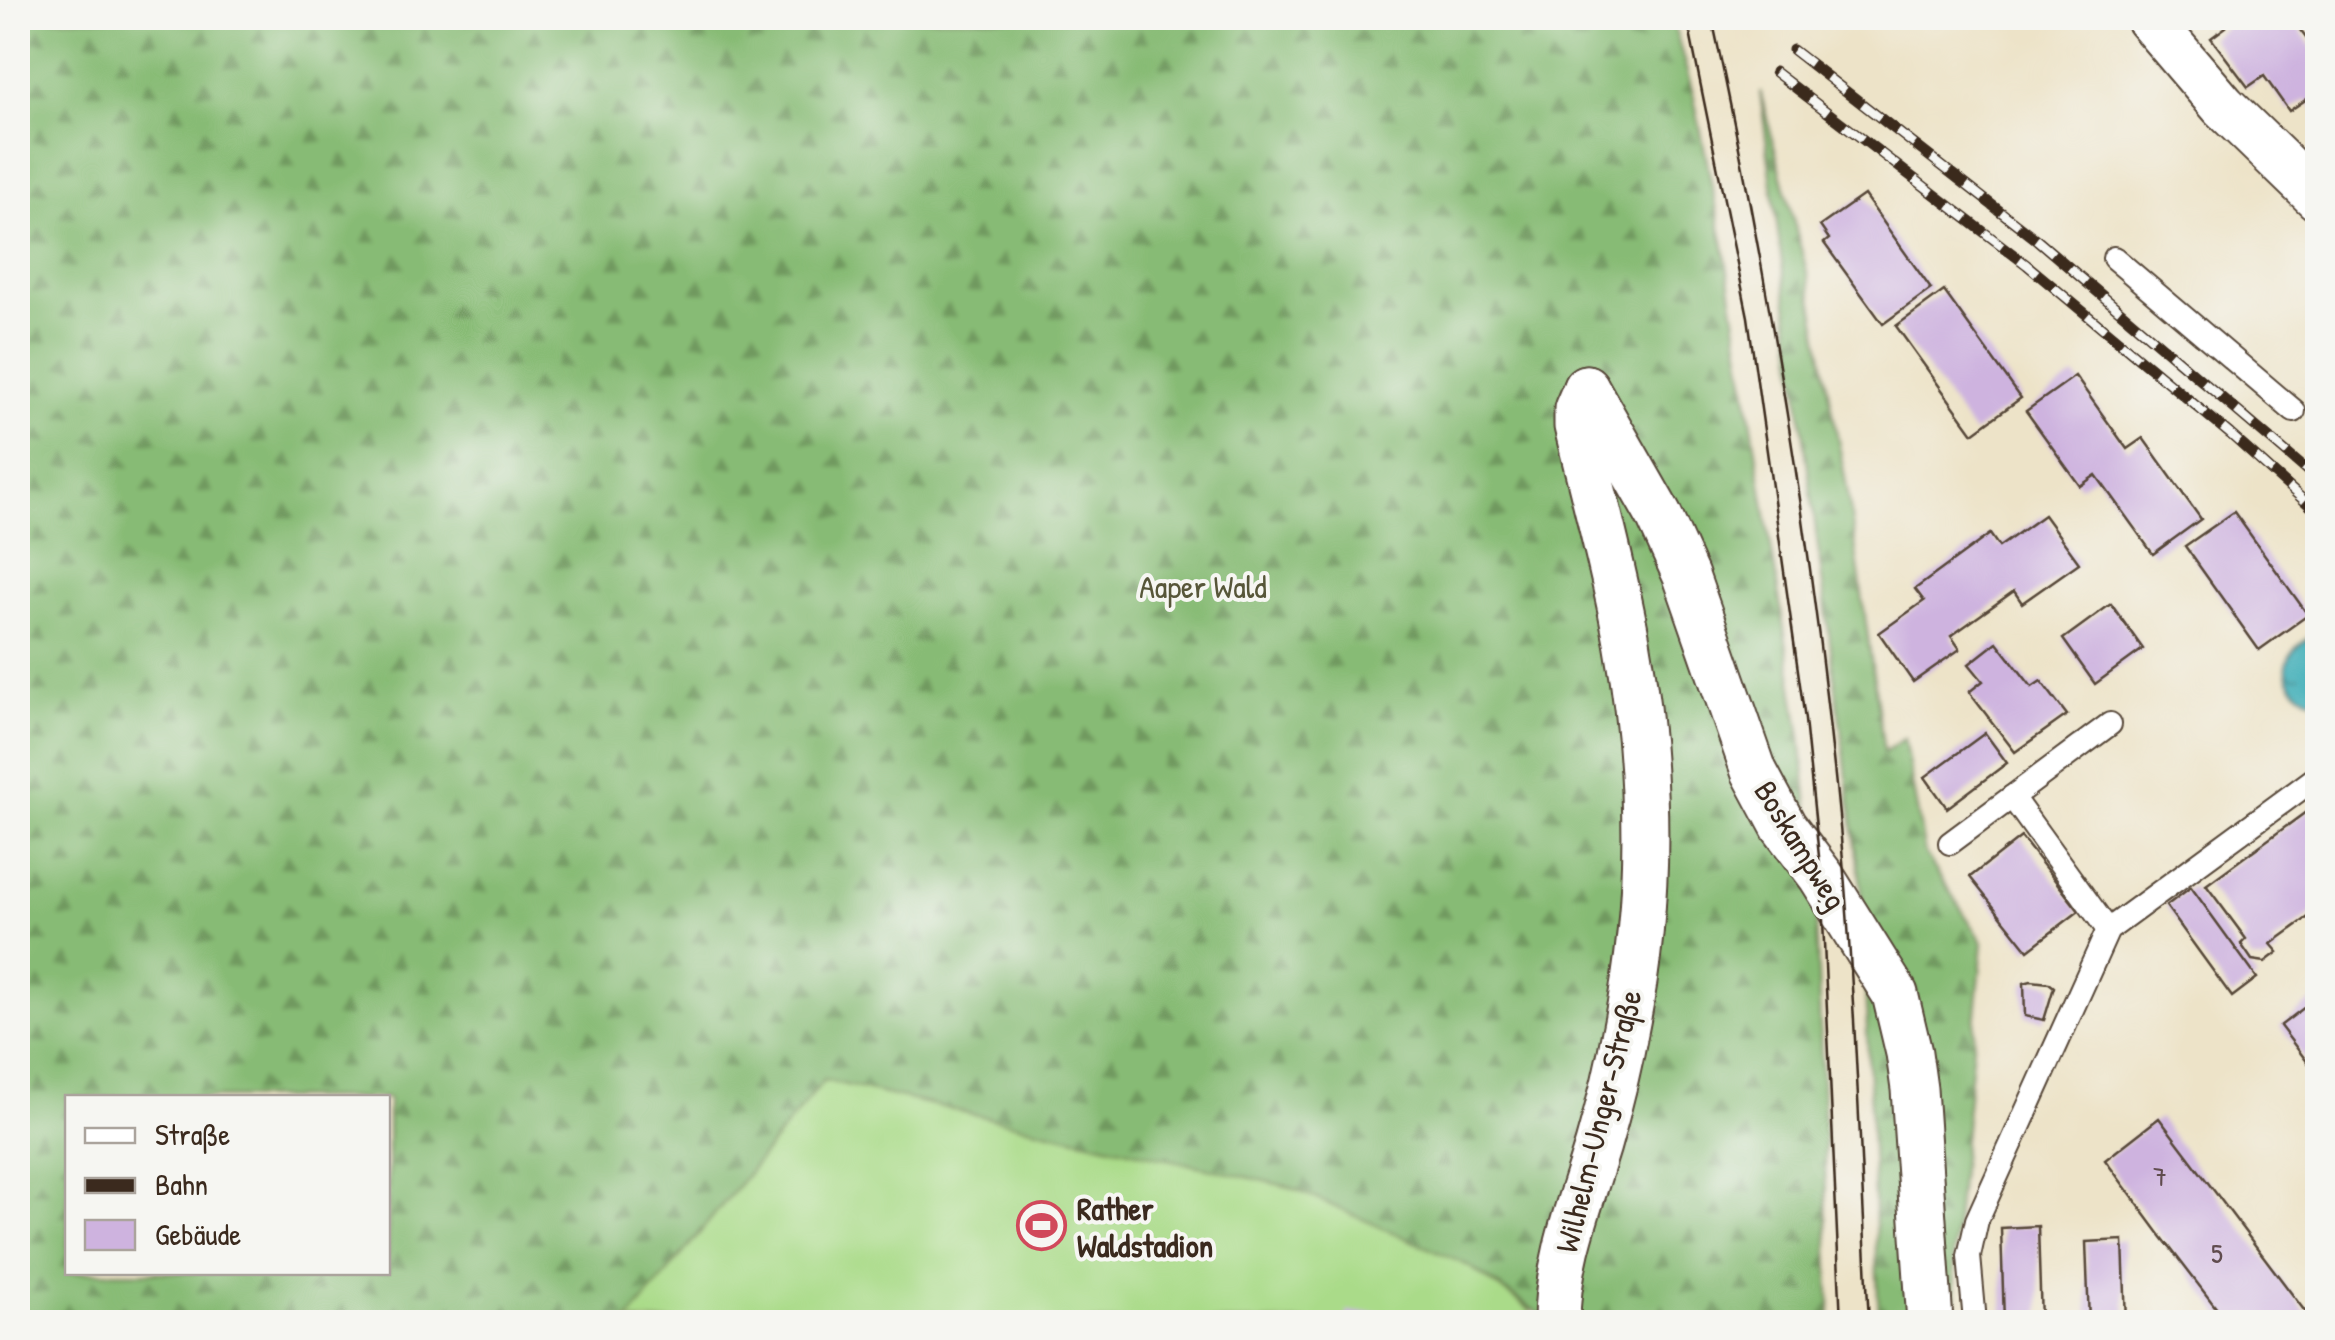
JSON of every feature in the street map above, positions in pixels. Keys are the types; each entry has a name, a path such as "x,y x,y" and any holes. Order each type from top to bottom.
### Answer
{"street":[{"path":"2148,18 2224,106 2318,198"},
{"name":"Wilhelm-Unger-Straße","path":"1557,1322 1557,1294 1572,1226 1599,1142 1627,1025 1647,873 1645,789 1627,642 1577,426 1577,409 1586,388"},
{"name":"Boskampweg","path":"1586,388 1660,516 1754,771 1784,827 1820,876 1894,994 1914,1089 1930,1322"}],"lane":[{"path":"2114,258 2294,411"},
{"path":"1950,843 2110,724"},
{"path":"1975,1322 1969,1256 1977,1220 2108,930 2318,776"},
{"path":"2012,797 2108,930"}],"green space":[{"name":"Aaper Wald","path":"18,18 1672,18 1694,97 1724,246 1801,737 1814,866 1831,1322 1544,1322 1544,1317 1467,1265 1038,1132 824,1080 627,1322 18,1322"},
{"path":"1760,91 1808,276 1848,494 1884,752 1904,738 1925,854 1983,942 1953,1252 1957,1322 1879,1322 1861,886"},
{"name":"Rather Waldstadion","path":"824,1080 1290,1187 1467,1265 1530,1310 1530,1322 627,1322"}],"water":[{"path":"2318,633 2317,701 2294,687 2287,668 2295,649"}],"building":[{"path":"2220,18 2291,18 2318,54 2318,114 2307,99 2289,111 2264,76 2248,87 2211,38 2226,27"},
{"path":"1864,195 1931,289 1883,324 1824,243 1829,239 1820,226"},
{"path":"1944,291 2021,398 1973,433 1896,326"},
{"path":"2075,376 2127,449 2143,438 2201,519 2153,554 2096,475 2080,486 2026,411"},
{"path":"2234,512 2308,615 2259,650 2185,546"},
{"path":"2044,515 2079,563 2022,603 2014,591 1951,636 1960,649 1913,682 1879,633 1924,601 1915,589 1990,534 1999,547"},
{"path":"2111,604 2143,649 2095,684 2063,639"},
{"path":"1997,642 2032,687 2041,681 2067,715 2015,752 1969,692 1983,681 1969,664"},
{"path":"1985,733 2007,763 1947,808 1925,777"},
{"path":"2310,809 2318,819 2318,910 2271,944 2278,952 2265,962 2252,960 2241,944 2246,939 2206,885"},
{"path":"2021,837 2079,911 2028,950 1970,877"},
{"path":"2191,887 2257,978 2232,997 2166,906"},
{"path":"2024,983 2054,987 2044,1020 2025,1016"},
{"path":"2318,997 2318,1076 2280,1026"},
{"path":"2159,1118 2313,1322 2227,1322 2161,1236 2105,1160"},
{"path":"2038,1226 2041,1322 2004,1322 2001,1228"},
{"path":"2123,1240 2126,1322 2089,1322 2086,1242"},
{"path":"1347,1312 1382,1313 1382,1322 1347,1322"}],"tram line":[{"path":"1687,18 1748,317 1805,720 1821,876 1841,1322"},
{"path":"1712,18 1787,415 1816,615 1849,943 1869,1322"}],"railway":[{"path":"1793,50 2037,240 2318,480"},
{"path":"1775,72 2027,265 2230,434 2318,513"}],"place":[{"name":"Rather Waldstadion","path":"1042,1226"}]}
